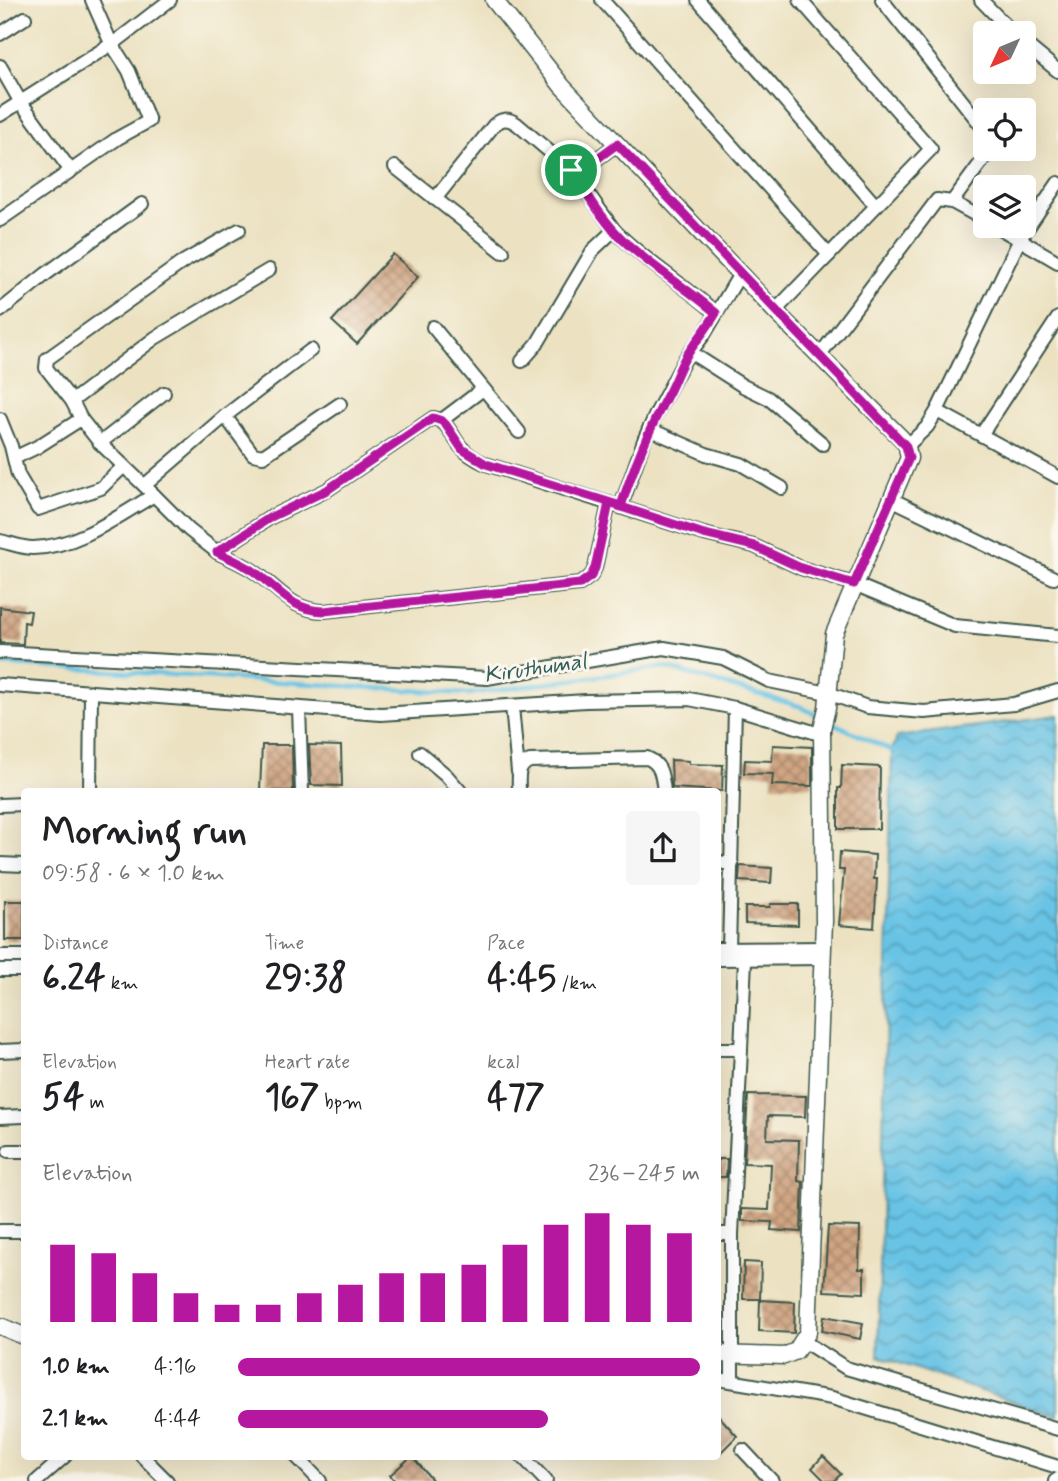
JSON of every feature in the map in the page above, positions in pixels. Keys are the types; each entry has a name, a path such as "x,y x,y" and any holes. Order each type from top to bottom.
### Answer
{"street":[{"path":"0,220 118,138 149,121 130,71 92,0"},
{"path":"0,115 114,41 170,0"},
{"path":"494,0 562,86 906,446 909,458 834,634 822,732 823,953 808,1332 796,1351 784,1356 730,1365"},
{"path":"602,0 829,255"},
{"path":"698,0 876,206"},
{"path":"775,311 931,149 800,0"},
{"path":"882,0 973,115"},
{"path":"981,0 1001,21"},
{"path":"0,34 25,18"},
{"path":"1036,53 1058,70"},
{"path":"0,66 20,101 71,172"},
{"path":"435,199 494,125 504,119 510,120 571,170 625,242 716,313"},
{"path":"571,170 583,169 617,144"},
{"path":"952,202 982,161"},
{"path":"395,167 503,252"},
{"path":"906,446 927,426 937,411 1020,239 1058,183"},
{"path":"819,356 937,200 952,202 973,213"},
{"path":"0,311 142,204"},
{"path":"240,230 185,260 47,359 45,364 48,372 72,401 81,419 100,443 188,530 217,552 252,570 288,600 309,610 324,611 580,584 591,576 615,505 649,429 690,352 740,274"},
{"path":"522,361 537,344 593,250 614,230"},
{"path":"1020,239 1058,262"},
{"path":"72,401 155,338 269,270"},
{"path":"981,435 1058,318"},
{"path":"433,327 519,432"},
{"path":"145,485 225,416 311,350"},
{"path":"690,352 743,386 768,398 823,444"},
{"path":"442,421 483,389"},
{"path":"100,443 164,393"},
{"path":"225,416 254,454 262,456 340,404"},
{"path":"937,411 1058,477"},
{"path":"217,552 271,517 327,490 433,418 442,421 462,449 486,464 704,534 754,546 801,568 854,584 955,625 1058,636"},
{"path":"0,419 18,475 38,509 101,488 123,467"},
{"path":"14,458 81,419"},
{"path":"649,429 706,454 741,464 782,488"},
{"path":"0,541 30,548 65,543 115,519 154,495"},
{"path":"891,499 1054,578"},
{"path":"0,652 486,678 664,648 723,658 769,681 828,700 867,707 924,712 1014,704 1058,691"},
{"path":"0,685 381,714 690,699 735,708 822,732"},
{"path":"90,788 91,693"},
{"path":"512,706 519,788"},
{"path":"723,949 732,864 735,708"},
{"path":"299,709 302,788"},
{"path":"420,753 457,788"},
{"path":"519,772 525,763 530,761 647,758 662,771 664,788"},
{"path":"0,805 21,804"},
{"path":"721,862 732,864"},
{"path":"0,864 21,865"},
{"path":"723,949 823,953"},
{"path":"723,949 745,959"},
{"path":"721,959 823,953"},
{"path":"0,956 21,956"},
{"path":"730,1365 732,1234 745,959"},
{"path":"0,970 21,970"},
{"path":"721,1049 741,1049"},
{"path":"0,1051 21,1050"},
{"path":"0,1117 21,1116"},
{"path":"9,1151 21,1151"},
{"path":"0,1231 21,1231"},
{"path":"721,1234 732,1234"},
{"path":"0,1326 21,1335"},
{"path":"803,1341 846,1368 1058,1429"},
{"path":"730,1365 1058,1467"},
{"path":"743,1450 772,1481"},
{"path":"37,1481 61,1460"},
{"path":"146,1460 167,1481"},
{"path":"300,1460 320,1481"},
{"path":"526,1460 546,1481"}],"water":[{"path":"1058,715 1058,1417 878,1356 892,751 897,737"}],"building":[{"path":"393,254 418,277 357,344 332,321"},
{"path":"0,607 31,611 29,623 24,622 23,644 0,643"},
{"path":"262,745 292,745 293,788 260,788"},
{"path":"309,745 341,746 342,786 311,785"},
{"path":"773,745 812,747 812,786 772,785 773,774 744,773 745,760 772,761"},
{"path":"671,760 689,761 689,764 723,765 722,791 721,788 672,788"},
{"path":"842,765 880,767 879,829 838,829 838,788 841,788"},
{"path":"840,852 875,855 874,879 877,879 874,928 839,925 844,870 839,870"},
{"path":"740,866 772,868 771,883 739,881"},
{"path":"5,901 21,901 21,940 5,940"},
{"path":"770,904 798,904 798,925 745,923 745,907 770,907"},
{"path":"748,1095 806,1096 805,1117 768,1116 767,1139 799,1140 798,1181 803,1182 801,1232 771,1230 772,1222 742,1221 742,1209 769,1210 771,1164 744,1163"},
{"path":"721,1159 727,1159 726,1177 721,1177"},
{"path":"828,1226 860,1227 859,1269 864,1269 864,1293 824,1291"},
{"path":"744,1262 761,1263 760,1299 743,1299"},
{"path":"760,1300 795,1302 794,1333 759,1331"},
{"path":"824,1316 863,1323 860,1339 822,1331"},
{"path":"721,1418 737,1436 721,1452"},
{"path":"823,1456 841,1474 834,1481 825,1481 812,1468"},
{"path":"407,1460 415,1460 433,1481 395,1481 390,1475"}],"waterway":[{"name":"Kiruthumal","path":"0,664 469,694 664,667 799,706 821,717"},
{"name":"Kiruthumal","path":"829,721 897,751"}],"route":[{"path":"617,144 775,311 902,439 909,458 854,584 801,568 754,546 704,534 609,503 595,568 591,576 580,584 324,611 309,610 288,600 252,570 217,552 271,517 327,490 433,418 446,425 462,449 473,458 621,506 657,412 685,359 716,313 625,242 571,170 583,169 617,144"}]}
